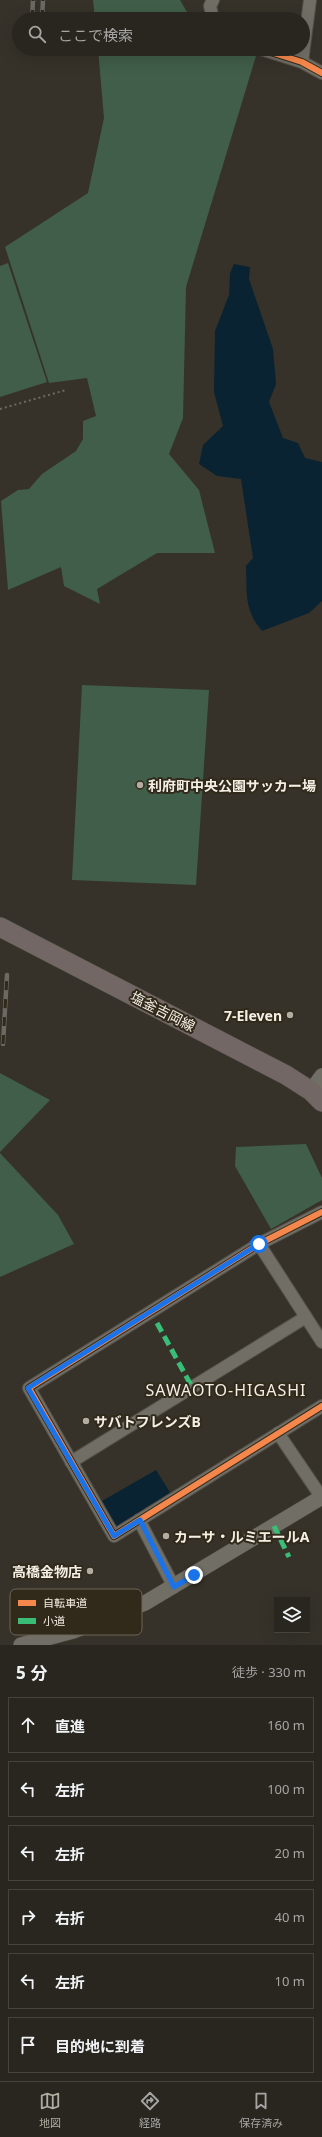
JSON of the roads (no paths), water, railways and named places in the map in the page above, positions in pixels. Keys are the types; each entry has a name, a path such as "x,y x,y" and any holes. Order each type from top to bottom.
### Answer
{"main road":[{"name":"塩釜吉岡線","path":"0,927 318,1090"}],"street":[{"path":"211,12 210,6 213,0"},
{"path":"308,12 310,0"},
{"path":"283,56 302,62 322,73"},
{"path":"302,62 303,56"},
{"path":"322,1212 259,1244 28,1388 114,1536 322,1406"},
{"path":"259,1244 322,1342"},
{"path":"71,1462 306,1317"},
{"path":"142,1605 322,1498 278,1434"},
{"path":"140,1520 174,1587"},
{"path":"21,1645 58,1635"}],"water":[{"path":"234,264 250,267 249,279 273,349 276,384 269,402 283,438 298,443 305,458 322,462 322,601 309,613 262,631 252,616 249,608 246,566 253,558 241,479 217,476 199,464 203,445 223,426 214,392 215,331 229,295 230,273"},
{"path":"156,1470 171,1494 145,1508 146,1512 122,1528 116,1525 102,1501"}],"railway":[{"path":"32,12 33,0"},
{"path":"42,12 43,0"},
{"path":"3,1044 7,975"}],"place":[{"name":"利府町中央公園サッカー場","path":"140,785"},
{"name":"7-Eleven","path":"290,1015"},
{"name":"サバトフレンズB","path":"86,1421"},
{"name":"カーサ・ルミエールA","path":"166,1536"},
{"name":"高橋金物店","path":"90,1571"}],"district":[{"name":"SAWAOTO-HIGASHI","path":"226,1390"}]}
